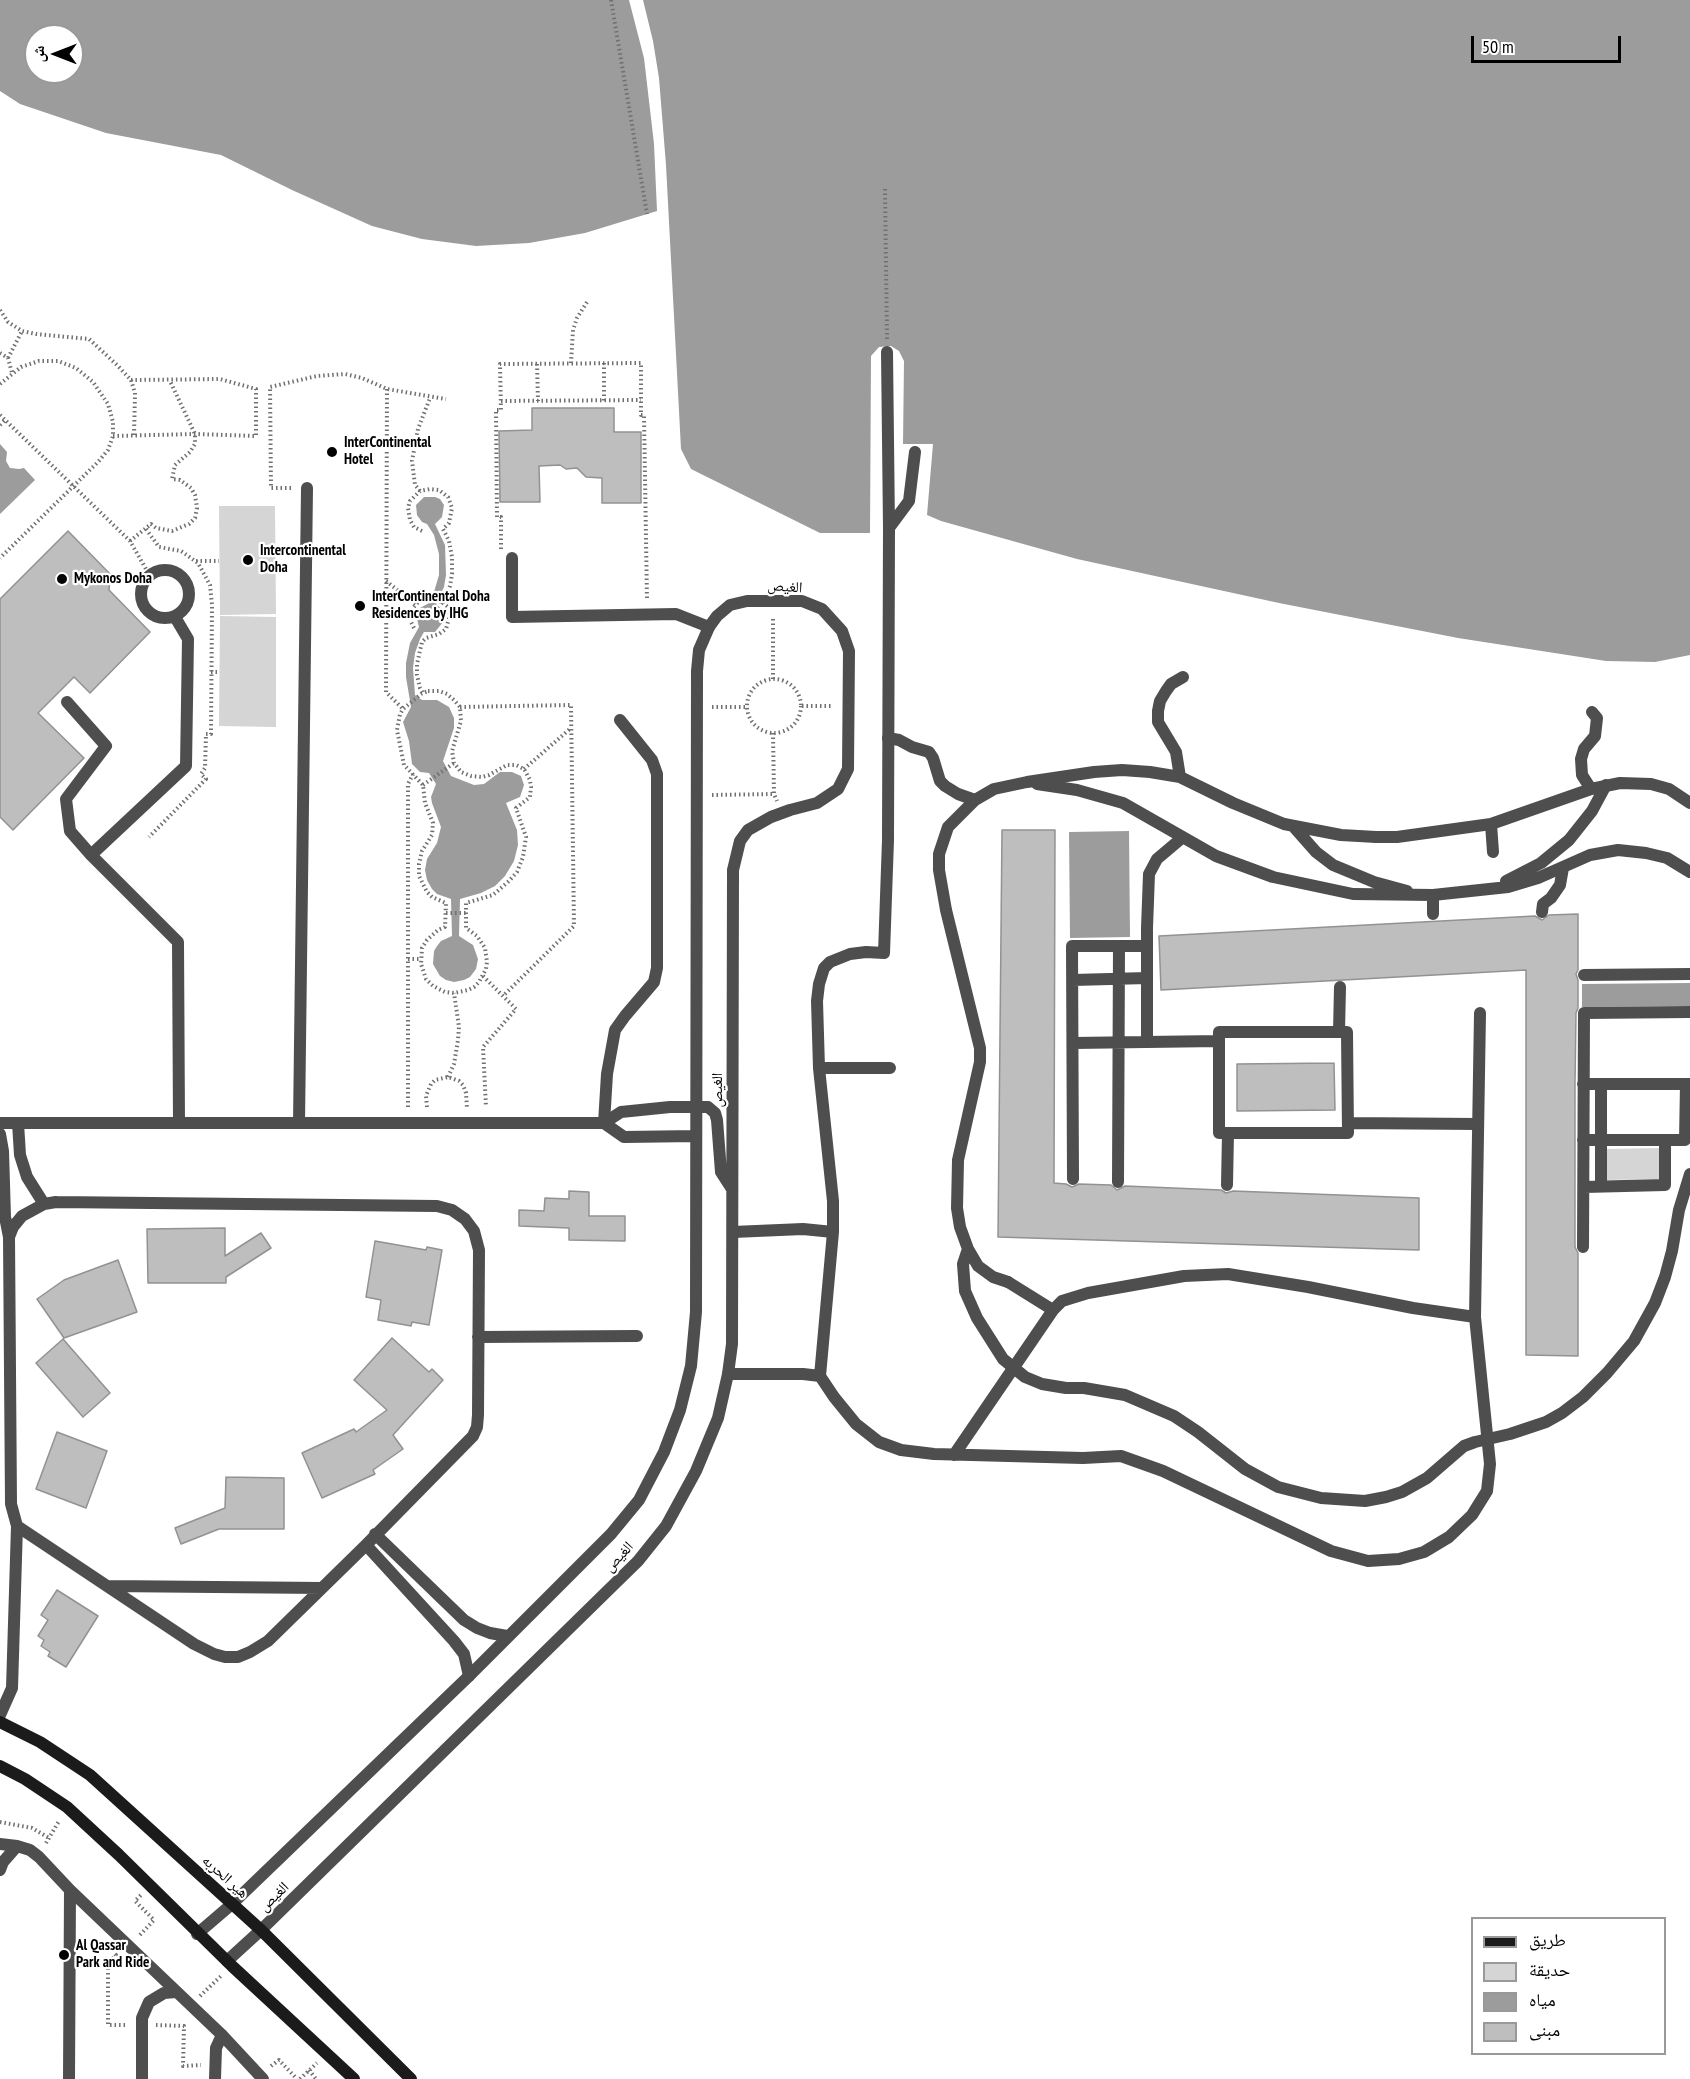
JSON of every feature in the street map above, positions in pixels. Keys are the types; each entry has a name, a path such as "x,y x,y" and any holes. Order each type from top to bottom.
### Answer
{"main road":[{"name":"هير الحربه","path":"0,1722 40,1742 90,1775 261,1930 411,2079"},
{"path":"0,1766 25,1779 67,1807 119,1855 197,1934 354,2079"}],"street":[{"path":"887,352 888,738 884,953 850,954 830,962 824,968 817,1001 819,1068 832,1201 832,1232 820,1376 856,1424 879,1442 901,1450 954,1455 1083,1458 1121,1456 1163,1471 1331,1551 1368,1561 1399,1559 1424,1552 1449,1537 1472,1515 1487,1491 1490,1464 1475,1317 1480,1012"},
{"path":"889,528 909,501 915,452"},
{"path":"299,1124 307,488"},
{"path":"507,559 512,617 676,614 709,627"},
{"path":"167,570 176,572 183,578 188,586 188,604 183,612 167,619 151,614 145,607 141,590 150,576 158,571 167,570"},
{"name":"الغيص","path":"197,1934 232,1904 469,1676 611,1534 639,1500 664,1452 680,1410 691,1366 696,1312 696,796 699,650 709,627 717,616 730,605 747,601 802,601 822,609 842,631 849,651 848,769 838,789 817,803 782,813 748,831 740,841 733,870 732,1344 718,1418 696,1472 666,1526 638,1561 227,1961"},
{"path":"91,855 186,766 188,639 175,617"},
{"path":"1180,777 1176,752 1161,728 1158,711 1160,701 1171,684 1183,677"},
{"path":"67,702 106,746 66,799 70,831 178,942 179,1124"},
{"path":"1591,789 1581,775 1581,759 1584,749 1595,736 1597,718 1593,712"},
{"path":"604,1123 607,1074 615,1030 654,982 657,968 657,774 652,760 620,720"},
{"path":"888,738 929,752 940,781 958,794 975,800"},
{"path":"1053,1310 1008,1282 993,1277 978,1266 968,1249 960,1227 957,1208 958,1160 980,1062 980,1048 944,901 939,854 948,827 975,800 994,789 1026,782 1094,772 1150,771 1180,777 1254,812 1293,826 1341,835 1397,837 1491,824 1591,789 1620,783 1651,784 1669,789 1689,799"},
{"path":"1026,782 1077,790 1123,803 1216,856 1291,882 1353,894 1428,896 1508,887 1606,851 1630,850 1667,858 1690,872"},
{"path":"1490,890 1541,863 1559,849 1580,828 1603,794 1606,785"},
{"path":"1491,824 1493,852"},
{"path":"1293,826 1316,852 1333,865 1374,882 1428,896"},
{"path":"1147,1042 1149,874 1157,859 1183,837"},
{"path":"1542,912 1543,904 1551,898 1560,885 1564,857 1559,849"},
{"path":"1428,896 1433,914"},
{"path":"1073,1179 1072,946 1147,946"},
{"path":"1118,1182 1119,946"},
{"path":"1584,975 1690,974"},
{"path":"1073,980 1147,978"},
{"path":"1339,1032 1340,987"},
{"path":"1582,1247 1584,1013 1690,1012"},
{"path":"1219,1032 1339,1032 1347,1032 1348,1132 1219,1132 1219,1032"},
{"path":"1073,1043 1219,1041"},
{"path":"819,1068 890,1068"},
{"path":"1583,1084 1688,1084 1685,1140 1583,1140"},
{"path":"1602,1084 1602,1186"},
{"path":"0,1123 604,1123 621,1112 708,1107 715,1113 717,1120 721,1172 733,1189"},
{"path":"1583,1111 1601,1112"},
{"path":"18,1123 20,1155 27,1177 44,1204"},
{"path":"604,1123 624,1137 696,1136"},
{"path":"1348,1124 1478,1124"},
{"path":"1227,1185 1228,1132"},
{"path":"0,1134 3,1151 5,1217 9,1237 11,1504 17,1526 12,1688 0,1715"},
{"path":"1584,1187 1665,1185 1665,1140"},
{"path":"968,1249 963,1264 965,1291 977,1318 1003,1359 1025,1377 1042,1384 1125,1395 1148,1404 1174,1416 1245,1469 1278,1487 1321,1498 1365,1500 1402,1492 1427,1478 1464,1446 1529,1428 1562,1413 1623,1357 1645,1322 1665,1277 1679,1210 1690,1174"},
{"path":"9,1237 13,1227 22,1216 44,1204 422,1205 452,1210 465,1219 474,1231 479,1250 477,1427 473,1436 261,1647 238,1658 225,1658 214,1654 194,1644 17,1526"},
{"path":"733,1232 803,1229 832,1232"},
{"path":"954,1455 1053,1310 1062,1301 1088,1293 1184,1276 1228,1274 1475,1317"},
{"path":"478,1337 637,1336"},
{"path":"728,1374 820,1376"},
{"path":"375,1534 464,1620 483,1630 507,1636"},
{"path":"366,1545 454,1641 464,1654 469,1676"},
{"path":"107,1586 322,1588"},
{"path":"0,1844 30,1850 39,1857 70,1890 222,2035 263,2079"},
{"path":"0,1870 3,1862 17,1846"},
{"path":"69,2079 70,1890"},
{"path":"142,2079 142,2018 149,2002 164,1993 176,1992"},
{"path":"215,2079 216,2048 222,2035"}],"path":[{"path":"611,0 647,214"},
{"path":"885,189 887,317"},
{"path":"571,363 573,330 587,302"},
{"path":"0,310 8,322 22,331 89,339 131,380 135,393 134,436"},
{"path":"12,373 8,358 22,331"},
{"path":"0,353 8,358"},
{"path":"0,384 21,367 39,361 58,361 76,368 93,382 108,404 113,422 113,436 108,450 0,558"},
{"path":"604,363 604,400"},
{"path":"507,559 501,517 497,517 496,410 501,411 500,364 641,363 647,615"},
{"path":"537,364 538,401"},
{"path":"307,488 271,488 270,387 330,374 345,374 362,378 387,389 446,399"},
{"path":"113,436 195,434 256,436 256,389 220,379 131,380"},
{"path":"130,541 151,525 172,531 189,524 195,518 197,508 195,495 191,488 180,480 172,479 175,465 190,452 195,444 195,434 170,381"},
{"path":"387,389 386,692 404,707"},
{"path":"420,491 415,485 412,461 418,429 430,398"},
{"path":"501,401 641,400"},
{"path":"0,415 130,541 150,576"},
{"path":"0,425 5,420"},
{"path":"422,531 414,527 408,512 410,501 420,491 439,490 448,497 452,508 448,523 443,529 449,541 452,574 450,586 441,602"},
{"path":"195,561 219,561"},
{"path":"386,581 416,605"},
{"path":"414,628 412,609 424,598 431,597 448,607 450,615 448,625 439,634 426,638 422,642 417,675 422,694"},
{"path":"773,679 774,601"},
{"path":"211,672 218,672"},
{"path":"773,679 785,681 795,688 802,706 795,723 785,731 773,733 755,725 747,706 749,695 757,685 773,679"},
{"path":"428,691 439,691 454,700 459,707 461,721 452,751 454,763 461,772 471,776 489,776 507,765 516,765 524,769 530,780 530,797 516,808 526,837 523,857 517,872 501,888 484,898 466,903 464,913 466,928 477,936 485,948 487,962 483,976 474,987 454,993 438,990 422,971 422,948 427,940 445,927 446,903 432,897 427,892 419,876 422,851 432,835 433,823 425,803 423,785 404,765 397,730 404,707 422,694 428,691"},
{"path":"459,707 571,705 574,926 503,996"},
{"path":"697,707 747,706"},
{"path":"802,706 849,706"},
{"path":"524,769 571,728"},
{"path":"773,733 774,794 782,813"},
{"path":"423,785 454,763"},
{"path":"408,1123 408,784 413,774"},
{"path":"696,796 774,794"},
{"path":"408,868 419,868"},
{"path":"447,913 464,913"},
{"path":"408,959 421,959"},
{"path":"483,976 516,1009 483,1047 486,1123"},
{"path":"448,1077 454,1064 458,1040 454,993"},
{"path":"427,1123 428,1089 435,1080 448,1077 459,1081 465,1090 468,1123"},
{"path":"39,1857 67,1807"},
{"path":"0,1822 32,1828 49,1838"},
{"path":"300,2079 326,2054"},
{"path":"309,2070 316,2079"}],"green space":[{"name":"Intercontinental Doha","path":"219,506 275,506 276,614 220,615"},
{"path":"220,616 276,617 276,727 219,726"},
{"path":"1663,1148 1664,1179 1604,1180 1604,1149"}],"water":[{"path":"0,0 629,0 644,58 654,144 657,211 585,233 529,243 476,246 422,239 372,226 221,155 106,133 20,104 0,91"},
{"path":"643,0 1690,0 1690,655 1655,662 1606,661 1458,638 1279,603 1077,559 941,521 927,515 933,444 903,444 904,361 899,351 891,346 879,347 871,356 870,533 820,533 691,469 681,449 666,165 659,78"},
{"path":"0,444 7,452 6,461 10,468 24,468 35,480 0,514"},
{"path":"424,497 440,499 444,505 442,517 435,524 445,545 446,575 444,587 436,604 443,610 444,621 435,632 424,632 420,639 413,668 415,695 422,700 437,700 449,707 454,718 454,728 443,761 451,776 474,785 484,784 500,772 512,772 521,776 524,785 520,797 506,803 517,830 518,845 514,861 505,876 495,886 460,899 459,936 473,945 478,959 476,969 470,977 454,982 440,976 433,964 434,951 437,946 441,941 452,936 451,899 437,894 432,889 425,870 427,859 437,843 441,827 431,797 436,784 429,773 420,772 412,764 409,741 403,722 411,707 406,663 410,643 419,627 416,615 420,608 431,602 439,575 439,554 434,535 417,515 416,505"},
{"path":"1129,831 1130,937 1070,938 1069,832"},
{"path":"1690,983 1690,1006 1582,1007 1582,984"}],"building":[{"path":"532,408 614,408 614,432 641,432 641,503 602,503 602,478 586,477 577,468 566,469 560,465 539,466 540,502 500,502 499,431 532,430"},
{"path":"68,531 110,574 109,590 150,632 90,693 74,677 38,713 84,758 13,830 0,817 0,599"},
{"path":"1002,830 1055,830 1054,1183 1072,1187 1079,1184 1111,1185 1117,1190 1125,1186 1221,1190 1226,1193 1233,1191 1419,1198 1419,1250 998,1237"},
{"path":"1578,914 1575,1247 1578,1253 1578,1356 1526,1355 1526,970 1161,990 1159,936 1535,916 1542,920 1549,915"},
{"path":"1334,1063 1335,1110 1237,1111 1237,1064"},
{"path":"569,1191 589,1192 589,1216 625,1216 625,1241 569,1240 569,1228 519,1226 519,1210 544,1211 545,1198 569,1199"},
{"path":"225,1228 225,1256 261,1233 271,1248 226,1277 226,1283 148,1283 147,1229"},
{"path":"375,1241 426,1250 427,1247 442,1250 429,1325 412,1322 411,1326 378,1320 381,1300 366,1297"},
{"path":"118,1260 137,1312 64,1338 37,1299 64,1280"},
{"path":"392,1338 429,1372 432,1369 443,1380 393,1435 403,1449 373,1470 375,1474 322,1498 302,1453 354,1429 356,1432 387,1410 354,1380"},
{"path":"63,1339 110,1393 83,1417 36,1363"},
{"path":"57,1432 107,1451 86,1508 36,1489"},
{"path":"226,1477 284,1478 284,1529 219,1529 181,1544 175,1528 225,1508"},
{"path":"57,1590 98,1616 66,1667 48,1656 50,1652 41,1646 44,1640 38,1636 48,1620 41,1615"}],"place":[{"name":"InterContinental Hotel","path":"332,452"},
{"name":"Intercontinental Doha","path":"248,560"},
{"name":"Mykonos Doha","path":"62,579"},
{"name":"InterContinental Doha Residences by IHG","path":"360,606"},
{"name":"Al Qassar Park and Ride","path":"64,1955"}]}
